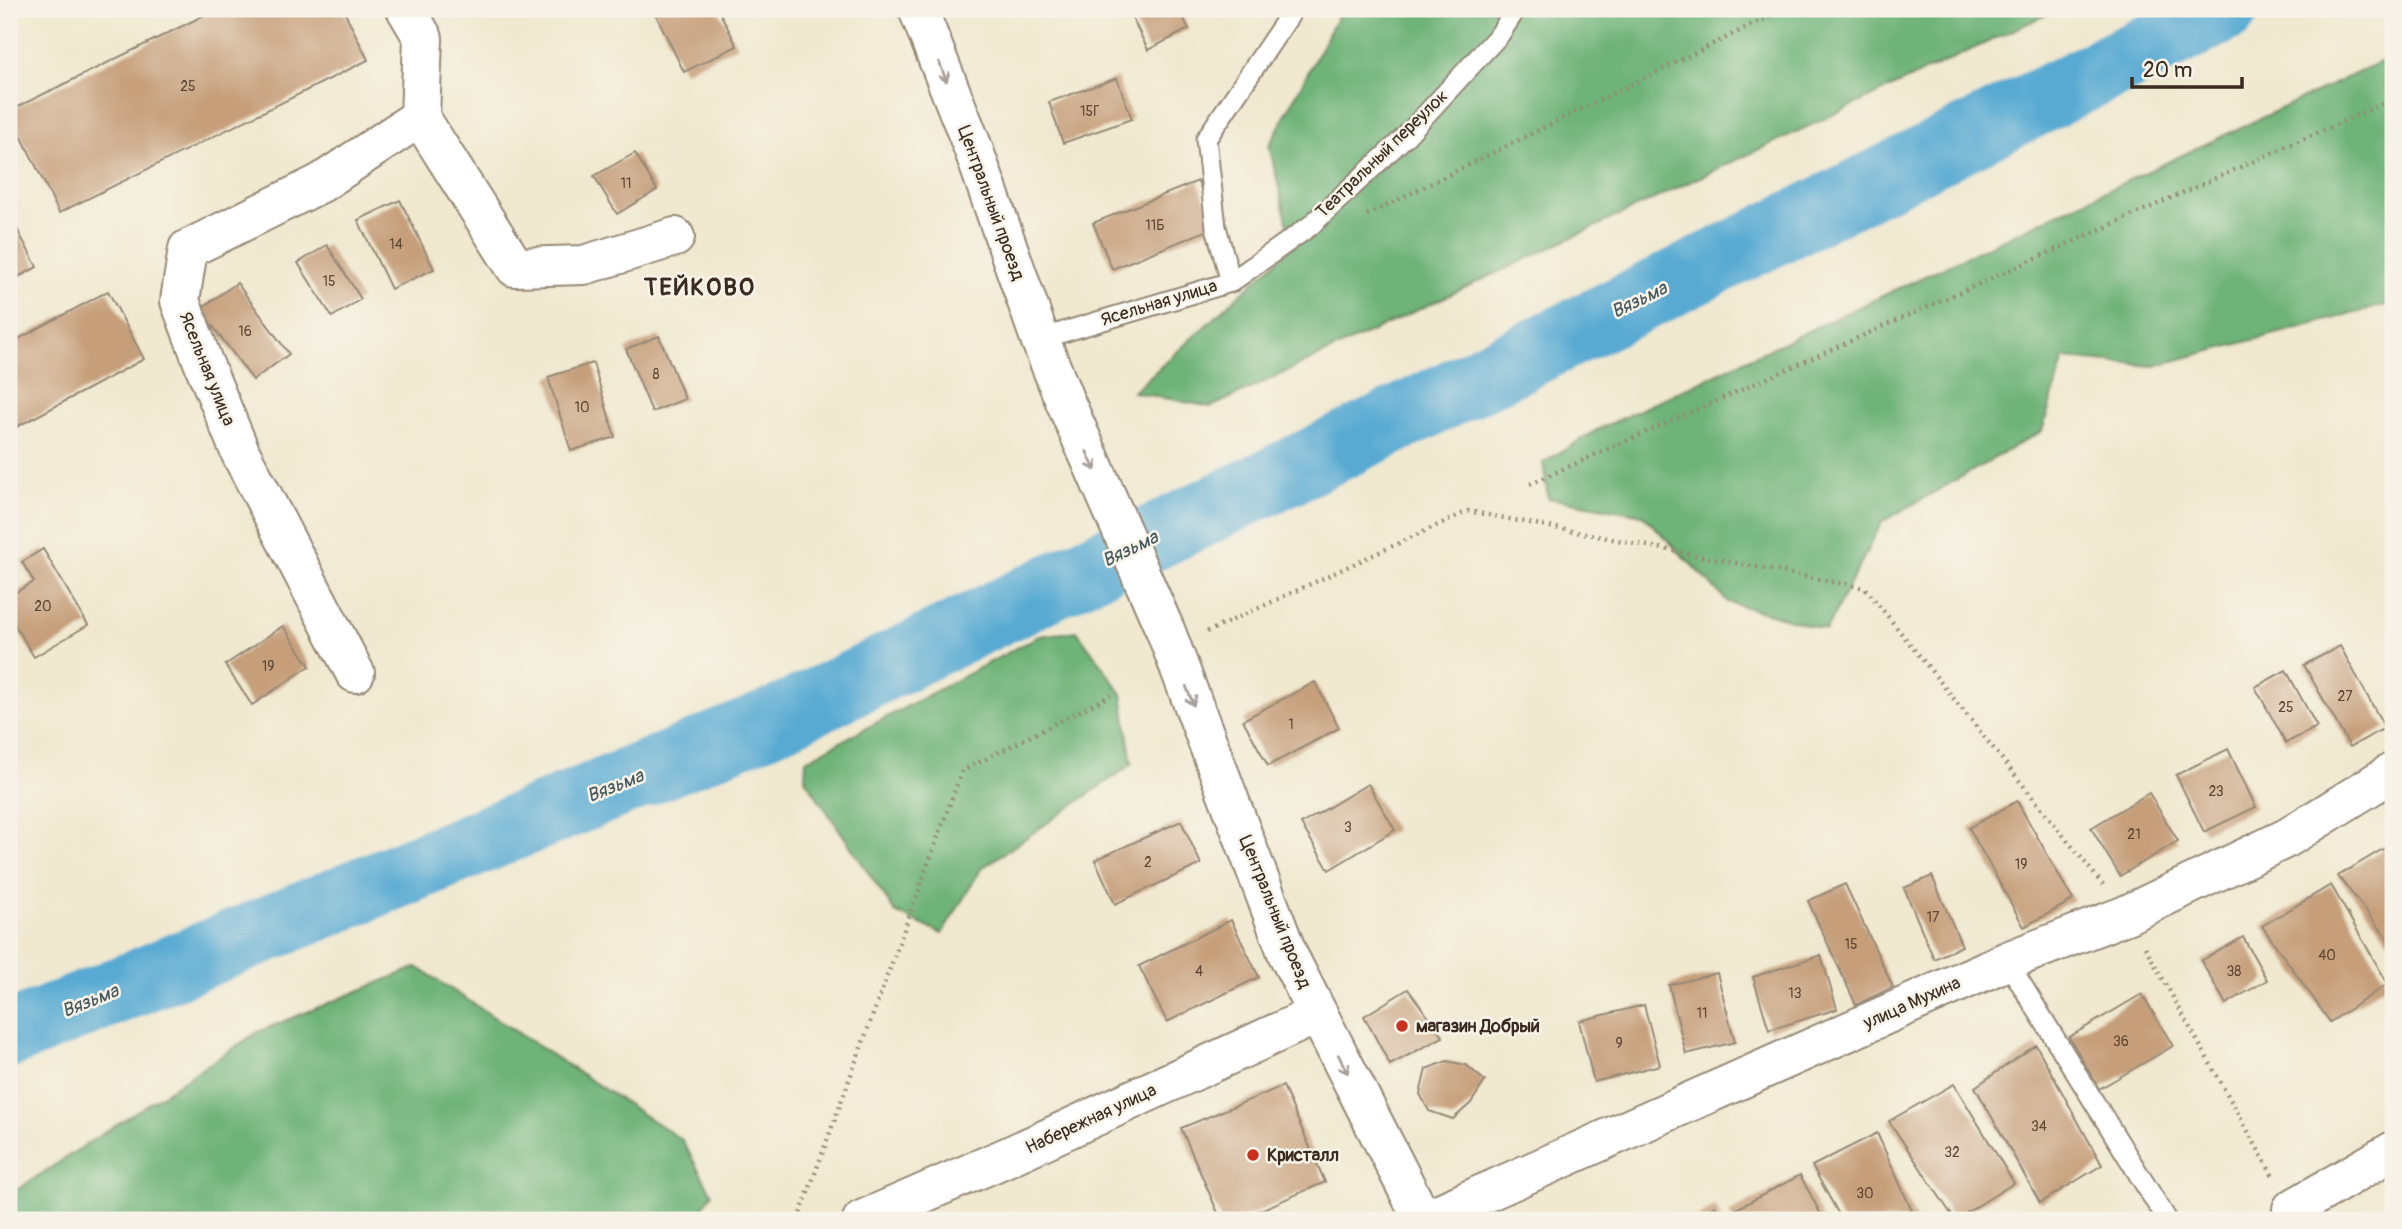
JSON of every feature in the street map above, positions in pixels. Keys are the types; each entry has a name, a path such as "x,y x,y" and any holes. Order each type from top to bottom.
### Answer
{"street":[{"path":"407,9 423,38 419,117 516,267 584,265 675,237"},
{"name":"Центральный проезд","path":"918,9 973,148 1040,339 1064,399 1184,633 1288,955 1423,1220"},
{"name":"Ясельная улица","path":"355,673 241,454 180,301 187,249 321,183 419,117"},
{"name":"улица Мухина","path":"1423,1220 2007,961 2126,915 2287,838 2393,772"},
{"name":"Набережная улица","path":"862,1220 1007,1157 1318,1014"},
{"path":"2288,1215 2393,1152"}],"lane":[{"name":"Ясельная улица","path":"1040,339 1231,282 1216,227 1206,139 1289,16 1288,9"},
{"name":"Театральный переулок","path":"1231,282 1310,226 1406,136 1500,34 1516,9"},
{"path":"2007,961 2167,1220"}],"path":[{"path":"1366,215 1783,9"},
{"path":"1530,484 2393,99"},
{"path":"1184,633 1468,511 1865,588 2126,915 2288,1215"},
{"path":"798,1220 962,771 1111,695"}],"green space":[{"path":"1345,9 2058,9 1211,407 1133,392 1293,246 1269,146 1339,14"},
{"path":"2393,56 2393,303 2154,366 2064,358 2042,431 1882,522 1826,630 1728,602 1643,515 1548,498 1543,463 1595,431"},
{"path":"1077,631 1122,694 1132,764 981,869 942,934 895,912 805,779 806,760 1039,636"},
{"path":"417,967 682,1140 712,1194 694,1220 9,1220 9,1195 258,1032"}],"building":[{"path":"217,9 343,9 368,60 59,213 9,111"},
{"path":"653,9 718,9 737,46 684,72"},
{"path":"1128,9 1179,9 1189,29 1148,50"},
{"path":"1117,78 1132,119 1063,143 1049,102"},
{"path":"635,153 657,190 617,214 594,176"},
{"path":"1198,181 1216,227 1112,269 1093,223"},
{"path":"400,200 434,269 391,289 358,220"},
{"path":"9,214 37,267 9,282"},
{"path":"327,245 361,299 332,317 298,263"},
{"path":"237,283 289,354 253,380 200,309"},
{"path":"108,291 144,359 9,431 9,344"},
{"path":"659,336 685,399 652,412 626,349"},
{"path":"593,363 615,437 571,451 548,377"},
{"path":"43,549 88,625 34,657 9,615 9,596 34,582 22,562"},
{"path":"283,626 310,666 252,705 225,665"},
{"path":"2340,646 2385,728 2350,747 2304,665"},
{"path":"2286,670 2317,727 2286,743 2255,687"},
{"path":"1315,682 1339,728 1268,766 1243,720"},
{"path":"2228,749 2256,807 2204,832 2176,775"},
{"path":"1368,784 1395,830 1329,870 1301,824"},
{"path":"2149,793 2178,841 2120,876 2091,828"},
{"path":"2017,801 2073,900 2024,927 1969,828"},
{"path":"1181,821 1201,864 1115,904 1095,860"},
{"path":"2393,843 2393,945 2338,876"},
{"path":"1932,876 1962,946 1934,959 1904,888"},
{"path":"1845,884 1893,987 1856,1005 1808,901"},
{"path":"2331,885 2388,984 2330,1022 2262,926"},
{"path":"1231,920 1259,977 1167,1022 1139,966"},
{"path":"2243,937 2267,980 2226,1004 2201,961"},
{"path":"1821,955 1837,1009 1769,1030 1753,977"},
{"path":"1717,973 1735,1042 1686,1054 1669,985"},
{"name":"магазин Добрый","path":"1408,989 1443,1037 1390,1065 1364,1016"},
{"path":"2142,994 2173,1046 2099,1089 2069,1037"},
{"path":"1644,1005 1660,1065 1594,1082 1579,1021"},
{"path":"2036,1045 2102,1165 2040,1203 1975,1087"},
{"path":"1447,1061 1466,1065 1485,1081 1471,1103 1453,1119 1429,1111 1420,1094 1426,1069"},
{"path":"1954,1084 2014,1183 1955,1220 1889,1121"},
{"name":"Кристалл","path":"1283,1086 1325,1182 1238,1220 1221,1220 1181,1128"},
{"path":"1877,1133 1916,1220 1842,1220 1812,1166"},
{"path":"1800,1175 1824,1220 1733,1220 1729,1213"},
{"path":"1715,1206 1722,1220 1693,1220"}],"waterway":[{"name":"Вязьма","path":"9,1035 785,716 1425,406 2226,9"}],"place":[{"name":"магазин Добрый","path":"1402,1026"},
{"name":"Кристалл","path":"1253,1155"}],"district":[{"name":"ТЕЙКОВО","path":"700,287"}]}
